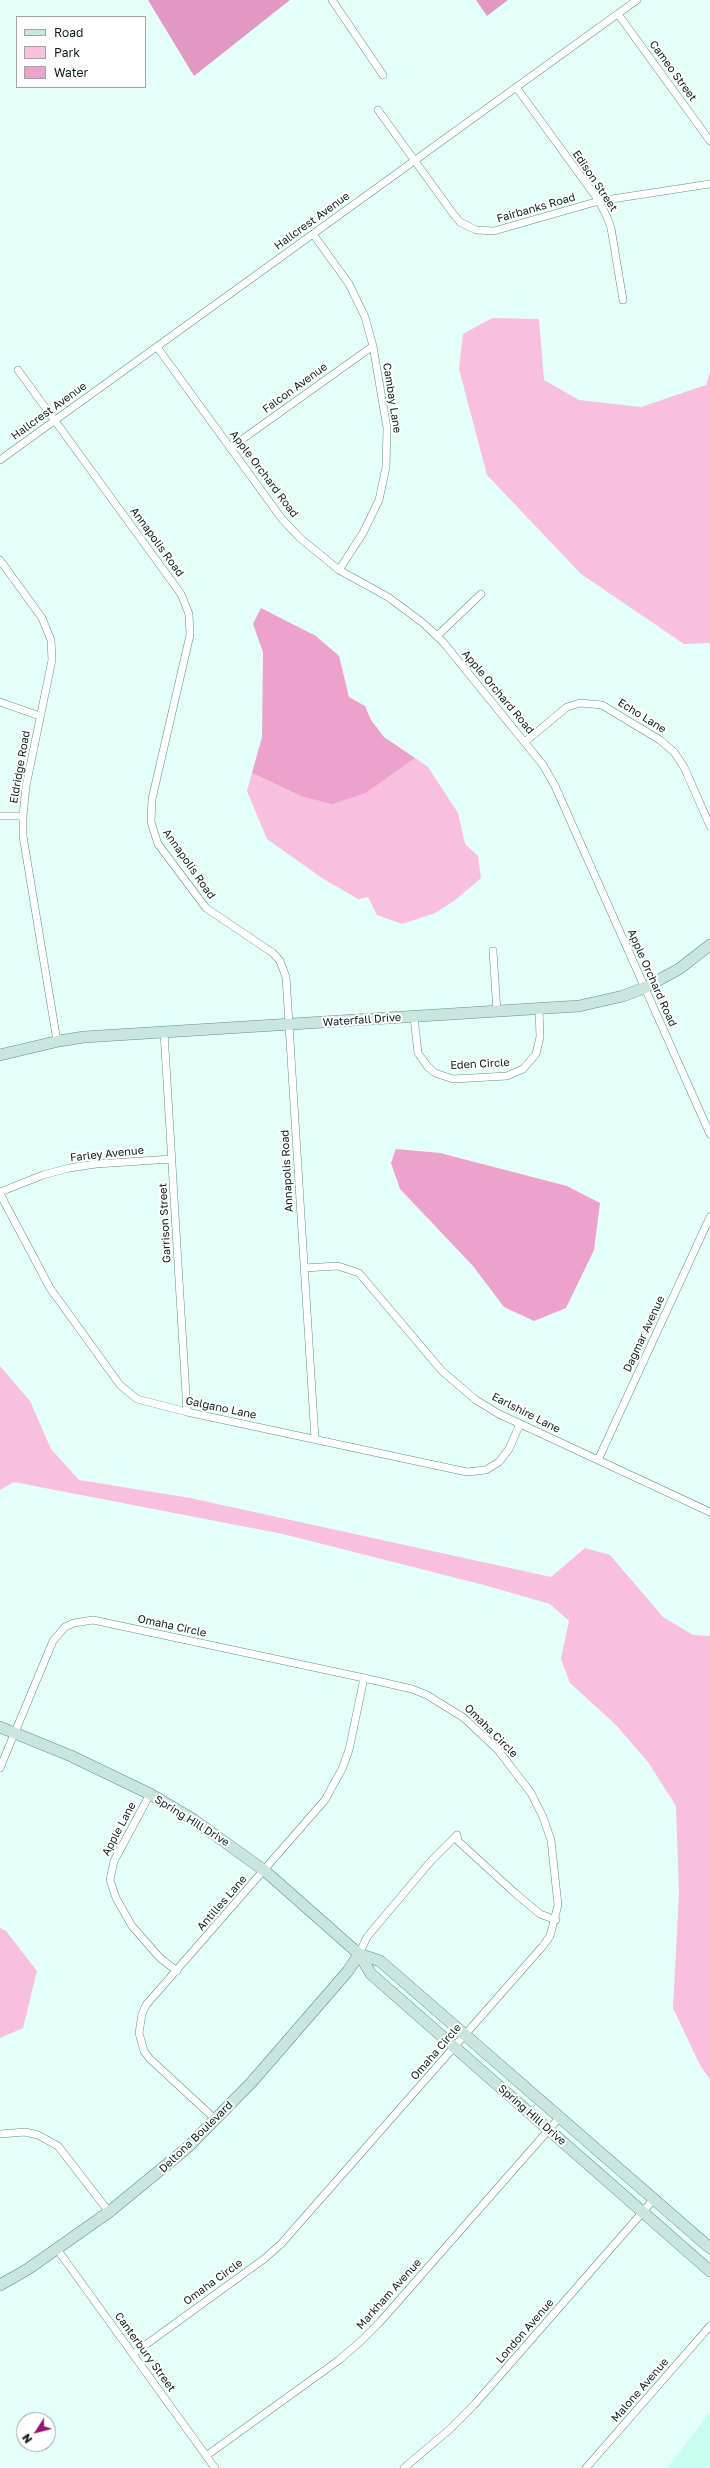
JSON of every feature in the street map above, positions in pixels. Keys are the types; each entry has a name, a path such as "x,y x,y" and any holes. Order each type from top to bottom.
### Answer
{"main road":[{"name":"Waterfall Drive","path":"0,1055 57,1041 164,1032 539,1009 601,1002 644,988 678,969 710,944"},
{"name":"Spring Hill Drive","path":"0,1727 113,1775 150,1794 194,1820 264,1870 359,1954 371,1974 710,2271"},
{"name":"Spring Hill Drive","path":"359,1954 380,1961 710,2248"},
{"name":"Deltona Boulevard","path":"0,2286 57,2249 109,2212 156,2175 215,2120 251,2083 348,1971 359,1954"}],"street":[{"path":"332,0 383,74"},
{"name":"Hallcrest Avenue","path":"0,460 637,0"},
{"name":"Cameo Street","path":"618,14 710,141"},
{"name":"Edison Street","path":"516,87 598,201 611,228 623,300"},
{"name":"Fairbanks Road","path":"378,110 454,215 464,225 476,230 494,231 598,201 710,184"},
{"name":"Cambay Lane","path":"313,234 359,302 373,346 387,428 386,467 382,489 372,517 339,570"},
{"name":"Falcon Avenue","path":"230,448 373,346"},
{"name":"Apple Orchard Road","path":"157,347 282,519 300,538 339,570 407,610 437,636 526,741 555,786 710,1134"},
{"name":"Annapolis Road","path":"18,370 181,594 189,614 190,635 150,811 154,834 158,844 206,908 268,949 280,961 286,976 315,1439"},
{"name":"Eldridge Road","path":"0,560 42,618 51,640 52,660 26,786 23,836 57,1041"},
{"path":"437,636 481,594"},
{"path":"0,702 40,716"},
{"name":"Echo Lane","path":"526,741 574,704 590,702 602,705 660,740 674,752 684,767 710,826"},
{"path":"0,816 23,816"},
{"path":"494,951 497,1012"},
{"name":"Eden Circle","path":"414,1017 418,1052 428,1067 435,1073 453,1079 507,1076 523,1069 536,1054 540,1037 539,1009"},
{"name":"Garrison Street","path":"164,1032 187,1412"},
{"name":"Farley Avenue","path":"0,1193 43,1175 69,1168 96,1164 172,1159"},
{"name":"Galgano Lane","path":"0,1193 50,1288 120,1385 128,1393 147,1403 468,1472 479,1472 493,1466 504,1457 520,1424"},
{"name":"Dagmar Avenue","path":"598,1460 710,1217"},
{"name":"Earlshire Lane","path":"304,1268 338,1266 359,1273 430,1356 459,1386 493,1410 710,1512"},
{"name":"Omaha Circle","path":"0,1768 52,1641 66,1627 84,1620 101,1622 412,1689 447,1705 464,1718 498,1750 513,1769 537,1804 551,1840 558,1905 556,1920 550,1936 542,1947 455,2048 281,2244 264,2259 133,2354"},
{"name":"Antilles Lane","path":"215,2120 150,2059 140,2041 139,2023 142,2014 146,2005 315,1813 334,1786 349,1750 364,1678"},
{"name":"Apple Lane","path":"150,1794 114,1861 110,1880 116,1898 132,1926 160,1958 177,1971"},
{"path":"359,1954 367,1937 431,1861 457,1835 458,1841 515,1893 540,1914 556,1920"},
{"name":"Markham Avenue","path":"206,2456 339,2360 361,2341 560,2117"},
{"path":"0,2134 25,2132 50,2140 65,2152 109,2212"},
{"name":"London Avenue","path":"404,2468 450,2429 474,2405 654,2199"},
{"name":"Canterbury Street","path":"57,2249 215,2468"},
{"name":"Malone Avenue","path":"586,2468 710,2326"}],"shaded area":[{"path":"148,0 290,0 194,76"},
{"path":"476,0 508,0 487,16"},
{"path":"710,2412 710,2468 667,2468"}],"green space":[{"path":"492,318 539,319 544,380 579,400 641,407 706,385 710,372 710,643 684,644 581,574 487,475 459,369 463,334"},
{"path":"415,758 428,767 458,813 465,844 478,856 481,878 454,901 435,913 402,924 377,915 368,897 358,899 322,878 267,839 247,791 252,773 301,796 366,793"},
{"path":"0,1366 30,1401 51,1449 79,1480 190,1498 551,1577 585,1548 610,1555 663,1617 693,1635 710,1636 710,2080 699,2063 673,2008 679,1893 676,1806 648,1762 615,1724 570,1683 561,1659 569,1621 550,1604 484,1585 283,1534 14,1482 0,1490"},
{"path":"0,1928 6,1931 37,1971 23,2028 0,2038"}],"water":[{"path":"261,608 316,636 339,656 349,697 365,706 371,720 384,737 415,758 366,793 332,804 301,796 252,773 262,737 263,652 253,624"},
{"path":"396,1149 440,1153 567,1186 600,1203 594,1250 566,1308 534,1321 504,1307 473,1266 400,1189 391,1163"}]}
